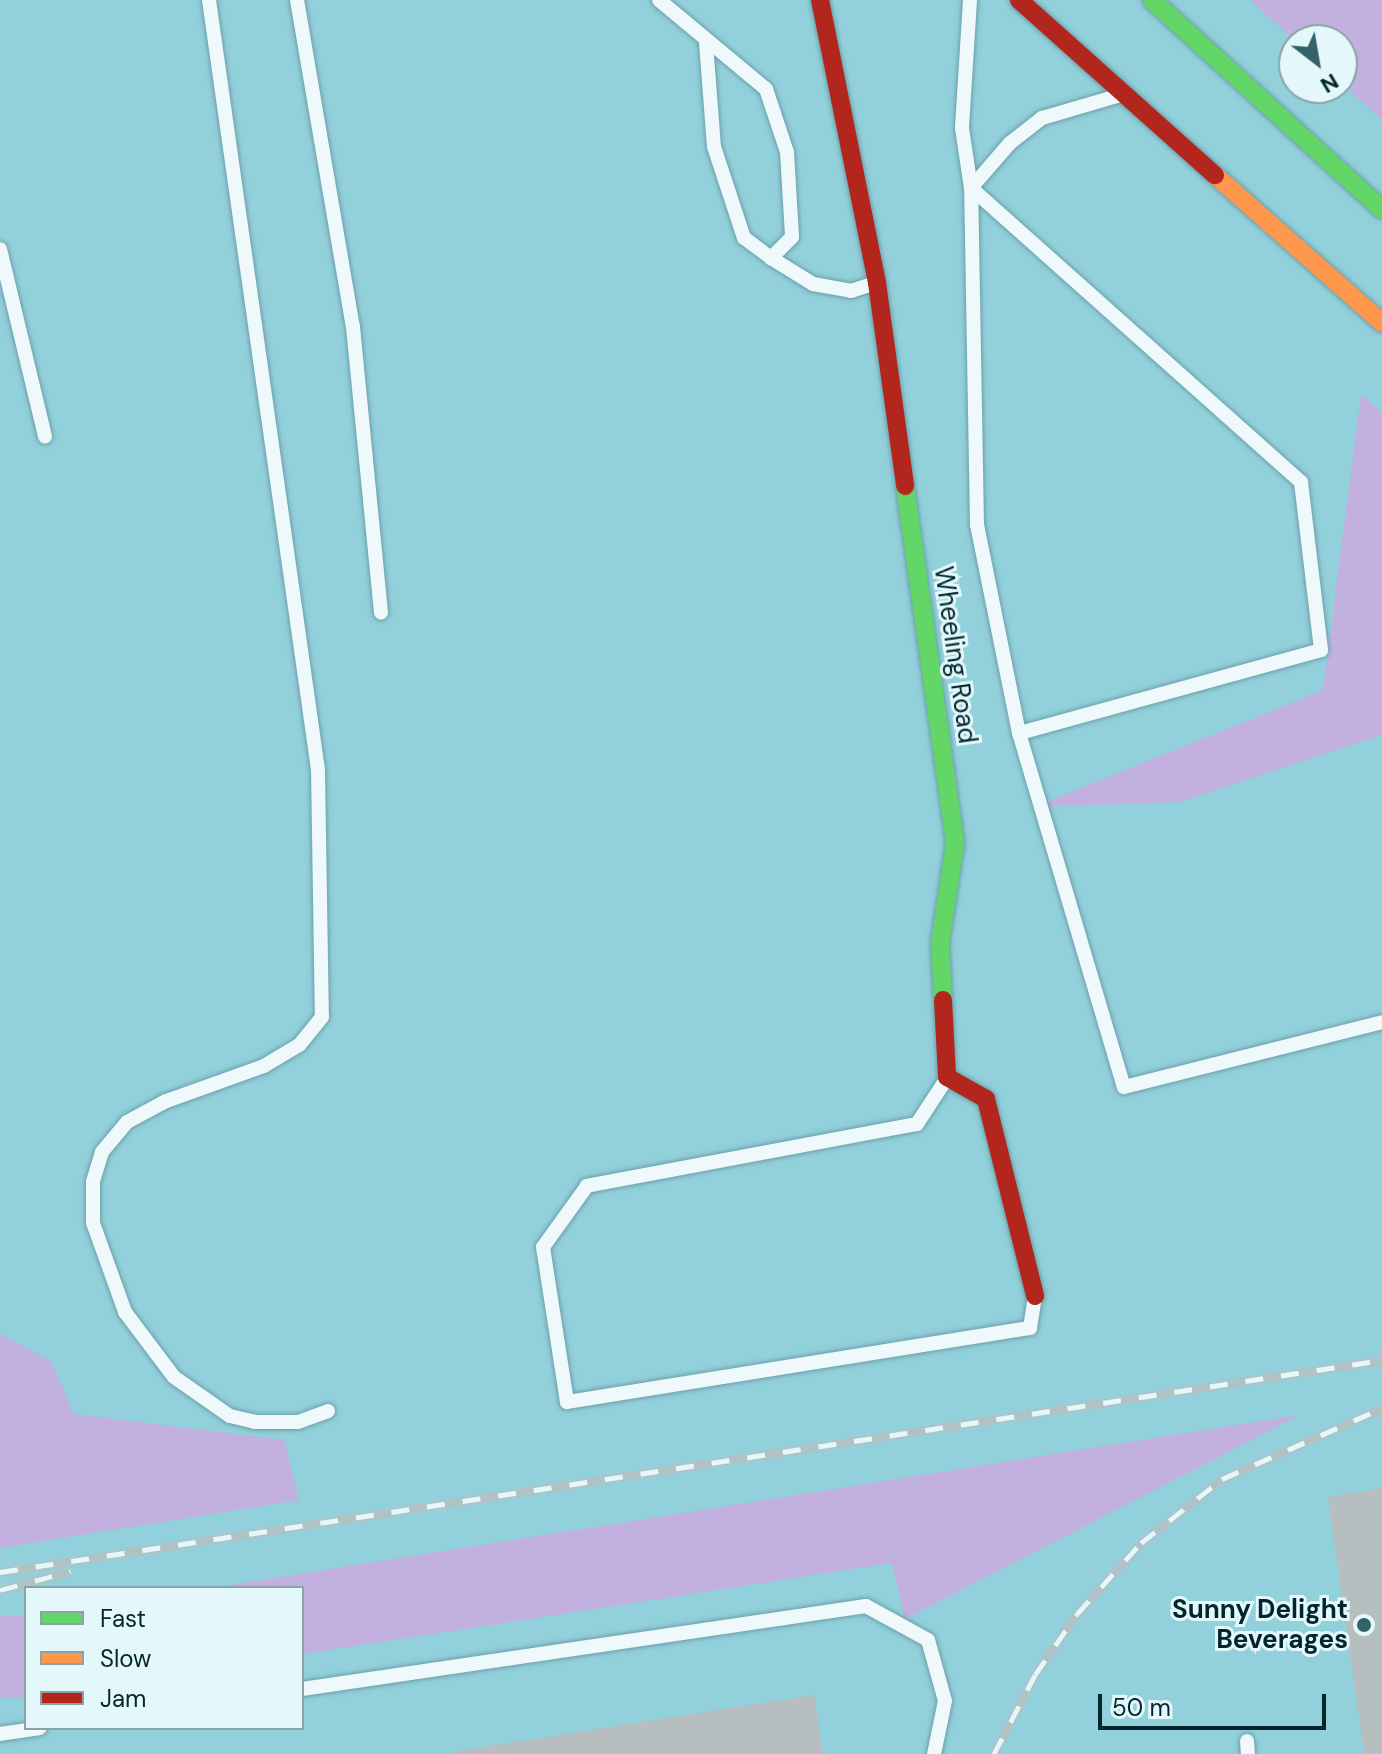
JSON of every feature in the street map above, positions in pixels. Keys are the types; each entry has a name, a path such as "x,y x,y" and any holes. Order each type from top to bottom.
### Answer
{"main road":[{"name":"Wheeling Road","path":"820,0 877,283 955,843 940,943 947,1077"},
{"path":"1019,0 1382,323"},
{"path":"1152,0 1382,209"},
{"path":"947,1077 986,1099 1035,1296"}],"lane":[{"path":"209,0 318,770 322,1017 299,1045 264,1066 166,1101 127,1122 102,1152 93,1181 93,1223 125,1312 174,1377 230,1416 255,1422 298,1422 328,1411"},
{"path":"297,0 353,327 381,613"},
{"path":"659,0 766,89 787,152 792,237 771,258"},
{"path":"970,0 962,128 971,188 977,525 1019,733 1124,1087 1382,1022"},
{"path":"706,42 714,147 744,238 813,284 851,291 877,283"},
{"path":"971,188 1010,143 1042,118 1125,94"},
{"path":"971,188 1301,482 1321,650 1019,733"},
{"path":"0,249 45,437"},
{"path":"947,1077 917,1124 587,1186 543,1247 567,1402 1030,1328 1035,1296"},
{"path":"304,1689 866,1606 928,1640 945,1701 934,1754"},
{"path":"0,1734 27,1730"}],"shaded area":[{"path":"1250,0 1382,0 1382,120 1358,98 1358,24 1278,25"},
{"path":"1361,394 1382,413 1382,735 1180,802 1034,807 1323,690"},
{"path":"0,1334 51,1361 74,1414 284,1440 299,1500 0,1548"},
{"path":"1300,1415 905,1619 892,1563 304,1654 304,1586 224,1586"},
{"path":"0,1616 24,1616 24,1698 0,1698"}],"building":[{"name":"Sunny Delight Beverages","path":"1382,1488 1382,1754 1364,1754 1328,1497"},
{"path":"814,1695 823,1754 452,1754 452,1752"}],"railway":[{"path":"0,1572 1382,1360"},
{"path":"994,1754 1035,1675 1077,1614 1141,1543 1222,1479 1382,1408"},
{"path":"0,1590 71,1571"}],"traffic: fast":[{"path":"1152,0 1382,209"},
{"path":"905,486 955,843 940,943 943,1000"}],"traffic: slow":[{"path":"1215,175 1382,323"}],"traffic: jam":[{"path":"820,0 877,283 905,486"},
{"path":"1019,0 1215,175"},
{"path":"943,1000 947,1077 986,1099 1035,1296"}],"place":[{"name":"Sunny Delight Beverages","path":"1364,1625"}]}
